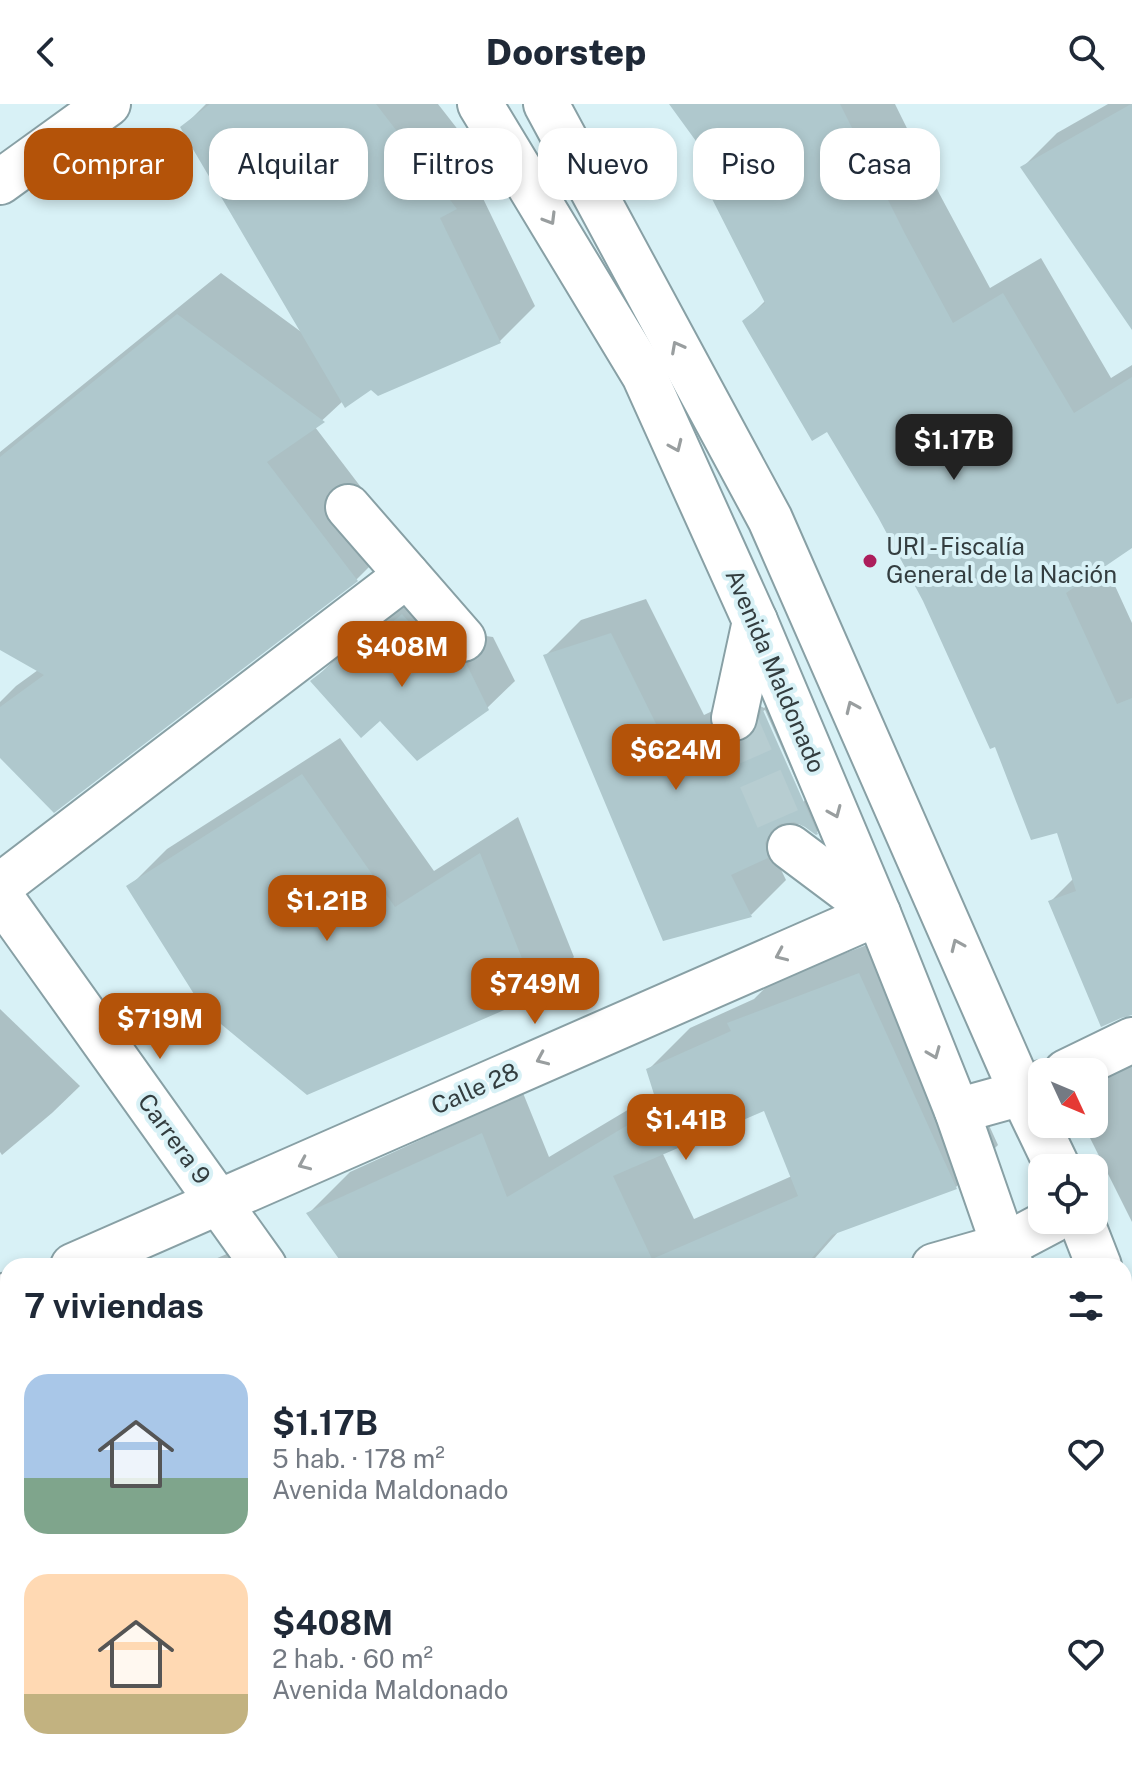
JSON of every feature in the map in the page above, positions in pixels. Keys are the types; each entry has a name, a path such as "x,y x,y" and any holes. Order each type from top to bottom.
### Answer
{"street":[{"path":"4,168 108,104"},
{"name":"Avenida Maldonado","path":"480,104 644,375 755,621 878,913 957,1111 1008,1256"},
{"path":"546,104 770,519 1028,1079"},
{"path":"348,507 463,639"},
{"path":"0,886 407,575"},
{"path":"734,718 755,621"},
{"path":"823,937 790,847 878,913"},
{"name":"Carrera 9","path":"0,896 258,1258"},
{"name":"Calle 28","path":"91,1258 878,913"},
{"path":"1095,1058 1132,1040"},
{"path":"957,1111 1028,1089"},
{"path":"1008,1256 1036,1234"},
{"path":"1086,1234 1096,1258"}],"building":[{"path":"210,104 376,104 395,128 384,128 384,200 450,200 457,209 440,218 501,343 378,396 371,390 345,408 223,200 368,200 368,128 209,128 209,176 193,149 193,128 180,127"},
{"path":"669,104 840,104 852,128 820,128 820,200 888,200 953,323 1003,293 1074,413 1132,377 1132,548 1066,593 1117,704 1132,698 1132,1015 1101,1027 1048,901 1076,891 1057,833 1031,840 995,747 990,749 923,601 878,517 827,432 812,441 742,321 765,303 713,200 804,200 804,128 693,128 693,137"},
{"path":"1132,104 1132,330 1020,167"},
{"path":"177,314 325,422 267,462 358,581 54,813 0,758 0,707 44,675 0,650 0,457"},
{"path":"402,614 450,667 466,663 489,710 417,761 380,721 361,738 310,681 388,621 390,624"},
{"path":"611,633 668,748 712,728 718,737 728,742 742,741 753,734 762,708 818,834 794,822 780,824 771,831 765,843 768,858 731,875 752,917 663,941 543,655"},
{"path":"302,774 395,907 480,853 537,996 307,1095 204,1010 126,886"},
{"path":"859,973 957,1189 832,1235 812,1258 654,1258 798,1196 764,1111 613,1176 652,1258 338,1258 306,1213 482,1133 507,1197 658,1107 646,1069 731,1031 727,1023"}],"tunnel":[{"path":"734,718 790,847"}],"place":[{"name":"URI - Fiscalía General de la Nación","path":"870,561"}]}
